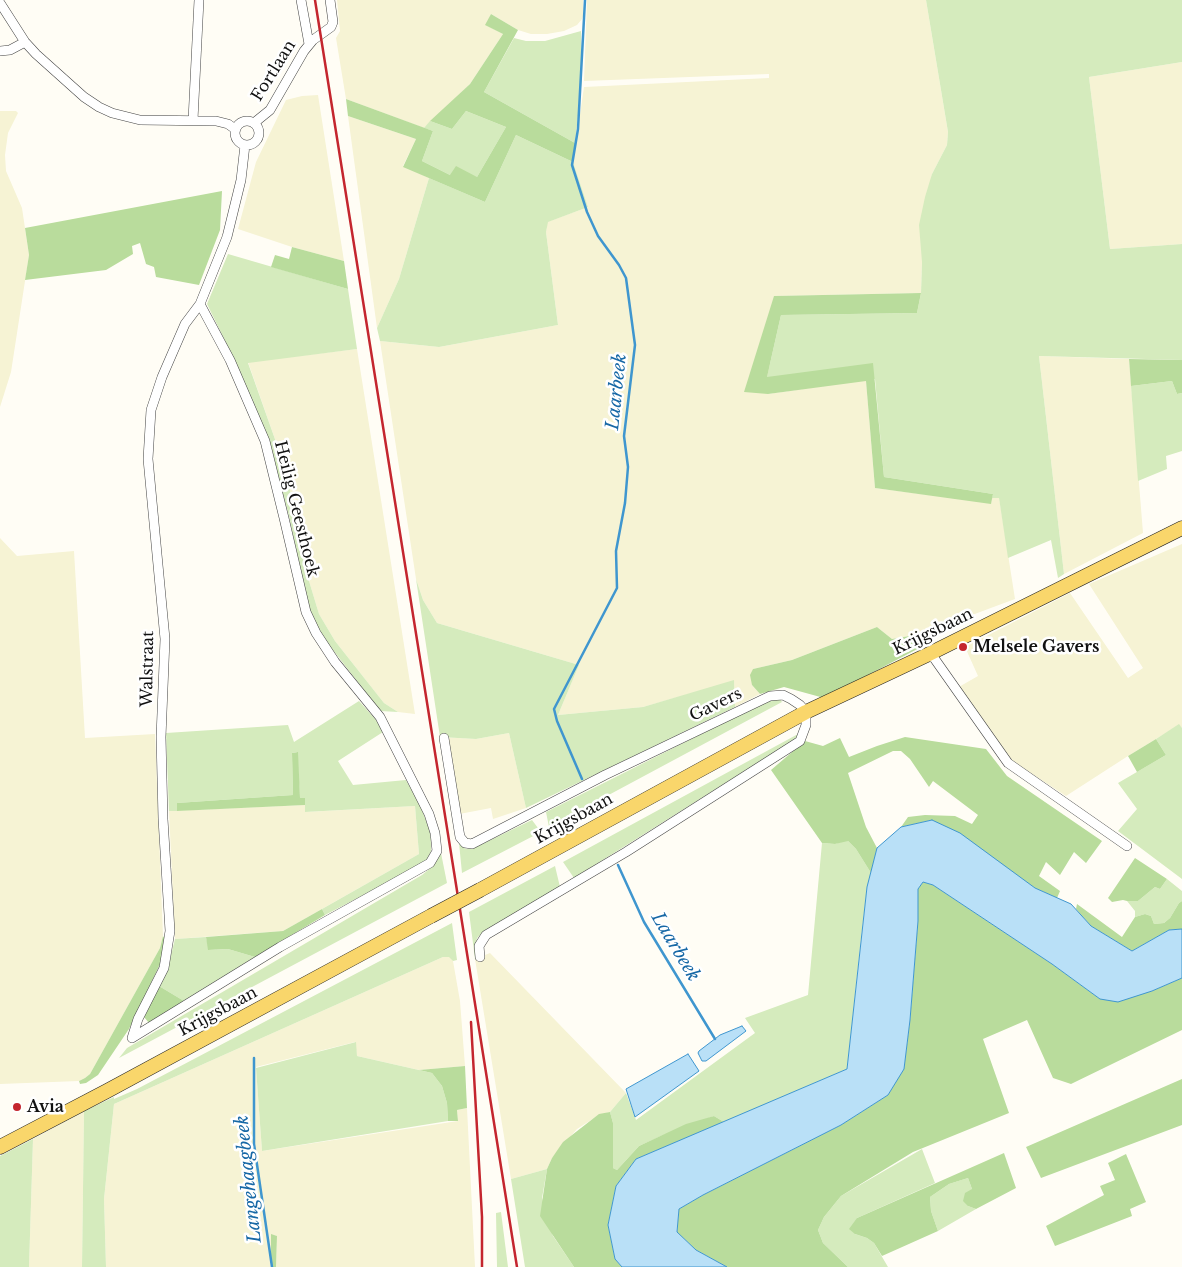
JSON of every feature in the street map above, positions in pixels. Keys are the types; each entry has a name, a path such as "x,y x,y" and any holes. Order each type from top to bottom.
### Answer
{"main road":[{"name":"Krijgsbaan","path":"0,1146 480,890 806,712 927,655 1178,531"}],"street":[{"path":"193,120 199,0"},
{"name":"Fortlaan","path":"254,123 270,110 309,44 301,0"},
{"path":"309,44 331,27 330,0"},
{"path":"0,3 25,42 84,97 99,107 112,113 140,120 216,121 228,124 235,129"},
{"path":"0,51 10,50 25,42"},
{"path":"245,120 254,123 258,129 259,136 255,142 245,145 237,140 234,134 237,125 245,120"},
{"path":"200,304 227,238 241,180 245,145"},
{"name":"Heilig Geesthoek","path":"132,1038 280,947 430,863 437,851 435,833 429,814 380,717 335,662 306,612 264,442 230,360 200,304"},
{"name":"Walstraat","path":"132,1038 138,1019 164,968 170,931 163,819 161,737 165,639 148,459 151,410 162,377 185,324 200,304"},
{"path":"927,655 934,658 1008,763 1127,846"},
{"name":"Gavers","path":"444,738 460,837 465,843 472,844 605,775 770,696 783,695 800,705 806,712"},
{"path":"480,958 479,946 486,935 571,886 800,741 806,724 806,712"}],"shaded area":[{"path":"337,0 583,0 583,16 577,25 564,31 531,34 518,30 491,14 486,25 503,34 470,84 424,128 346,99 336,38 340,31"},
{"path":"587,0 926,0 948,132 947,145 932,174 922,262 921,293 774,296 768,394 866,380 875,488 991,503 992,498 999,497 1015,599 921,634 892,639 877,627 792,660 753,669 752,685 760,694 735,707 734,681 643,707 558,715 579,665 437,623 423,600 416,579 380,341 439,347 558,325 546,232 547,222 588,207 573,162 584,87 769,78 769,74 584,81"},
{"path":"1182,62 1182,244 1110,249 1089,77"},
{"path":"318,95 344,261 292,247 238,229 256,162 286,100"},
{"path":"0,111 16,111 18,113 8,133 5,155 6,171 22,208 29,255 11,372 0,407"},
{"path":"348,116 416,139 403,166 429,178 399,279 377,328"},
{"path":"357,349 415,714 398,712 384,703 335,641 319,614 309,581 296,514 282,459 248,362"},
{"path":"1039,356 1129,359 1143,533 1064,574"},
{"path":"0,538 17,556 74,551 85,738 155,734 163,936 160,948 90,1074 79,1081 0,1084"},
{"path":"1182,544 1182,728 1179,725 1066,796 1011,760 957,688 978,676 965,647 1070,593 1128,678 1143,668 1089,584"},
{"path":"509,733 526,808 493,819 491,808 454,815 440,737 476,739"},
{"path":"305,805 306,812 415,806 419,854 283,931 175,939 169,811"},
{"path":"490,953 626,1093 610,1112 599,1115 577,1129 552,1158 547,1169 511,1179 475,959"},
{"path":"443,957 450,957 453,961 460,1001 465,1066 419,1070 357,1056 355,1042 256,1067 262,1151 458,1121 457,1110 467,1108 475,1267 276,1267 277,1236 272,1235 271,1267 106,1267 104,1199 114,1104"},
{"path":"84,1111 82,1267 29,1267 33,1139"}],"green space":[{"path":"926,0 1182,0 1182,62 1089,77 1110,249 1182,244 1182,360 1039,356 1064,574 1058,578 1051,540 1008,558 999,498 992,498 993,494 884,477 875,379 767,377 781,315 917,313 921,293 922,262 919,225 932,174 947,145 948,132"},
{"path":"491,14 518,30 484,92 575,143 573,162 516,135 485,202 403,167 416,139 348,116 346,99 433,131 422,161 450,175 456,166 477,177 506,127 466,111 452,129 430,121 470,84 503,34 485,25"},
{"path":"581,31 582,79 575,143 484,92 514,38 526,41 545,41"},
{"path":"466,111 506,127 477,177 450,175 422,161 433,131 424,128 430,121 452,129"},
{"path":"516,135 573,162 588,207 548,222 546,232 558,325 439,347 380,341 377,328 399,279 429,178 485,202"},
{"path":"222,191 220,230 199,285 156,277 154,267 146,264 140,243 132,246 133,254 106,270 25,280 29,255 25,228"},
{"path":"292,247 344,261 348,289 271,267 275,255 289,259"},
{"path":"228,254 348,289 357,349 248,363 282,459 296,514 309,581 319,614 335,641 384,703 398,712 380,711 323,637 308,607 289,516 269,443 237,365 207,304"},
{"path":"921,293 917,313 781,315 767,377 873,363 884,477 993,494 991,504 875,488 866,381 768,394 744,392 774,296"},
{"path":"1129,359 1182,360 1182,393 1177,394 1172,381 1131,386"},
{"path":"1172,381 1177,394 1182,393 1182,451 1166,456 1167,469 1138,481 1131,386"},
{"path":"416,579 423,600 437,623 579,665 558,715 643,707 734,680 735,707 526,808 509,733 476,739 440,737"},
{"path":"877,627 892,639 921,634 925,645 824,698 784,687 760,694 752,685 750,675 753,669 792,660"},
{"path":"780,699 782,702 549,827 546,812 755,707 770,700"},
{"path":"359,701 377,721 383,732 338,761 353,785 406,780 420,805 430,831 431,851 427,860 419,866 325,915 322,909 419,854 415,806 305,812 305,798 300,798 297,752 292,753 293,795 177,803 177,811 169,811 166,733 288,725 294,742"},
{"path":"1179,724 1182,728 1182,879 1118,831 1137,809 1118,783 1166,755 1156,739"},
{"path":"798,734 797,738 574,878 563,862"},
{"path":"905,737 986,749 1007,776 1102,841 1086,863 1074,852 1060,875 1046,862 1039,876 1060,891 1057,898 1035,888 932,820 901,827 908,817 925,815 955,816 972,824 978,815 933,781 929,787 910,759 901,751 893,751 848,773 866,827 877,848 871,873 856,849 848,841 835,844 822,843 771,770 805,741 823,746 840,738 849,757"},
{"path":"1156,739 1166,755 1137,772 1128,756"},
{"path":"298,752 300,798 305,798 305,805 177,811 177,803 293,795 292,753"},
{"path":"532,820 541,832 462,873 459,843 466,849 474,848"},
{"path":"847,840 856,849 871,873 867,887 847,1069 724,1122 714,1116 661,1136 639,1146 617,1170 613,1168 613,1123 610,1112 626,1093 636,1120 755,1033 745,1018 808,995 822,843 835,844"},
{"path":"441,853 447,883 119,1058 127,1048 422,875 433,866"},
{"path":"1135,858 1167,879 1160,889 1155,887 1138,901 1123,900 1112,902 1108,898"},
{"path":"555,866 560,887 483,932 477,938 476,946 480,958 475,959 469,912"},
{"path":"1167,879 1182,891 1182,901 1170,918 1164,923 1154,924 1151,916 1145,914 1135,917 1135,911 1127,901 1138,901 1155,887 1160,889"},
{"path":"923,882 933,885 1052,964 1100,999 1152,991 1182,978 1182,1030 1071,1084 1053,1078 1027,1020 983,1039 1009,1113 913,1152 841,1196 824,1217 818,1230 823,1243 848,1267 727,1267 696,1250 677,1232 679,1209 841,1125 888,1095 904,1068 918,921 918,889"},
{"path":"1182,901 1182,929 1169,930 1132,951 1091,926 1076,909 1077,904 1122,937 1135,917 1145,914 1151,916 1154,924 1164,923"},
{"path":"322,909 325,915 255,957 228,949 208,950 206,937 283,931"},
{"path":"452,923 457,960 453,961 449,957 443,957 114,1104 104,1199 106,1267 82,1267 84,1111 137,1089"},
{"path":"163,936 166,940 161,962 129,1029 98,1075 86,1083 80,1084 79,1081 90,1074 160,948"},
{"path":"206,937 209,950 228,949 255,957 184,1001 159,986 168,967 175,939"},
{"path":"159,986 184,1001 149,1023 144,1017 145,1012"},
{"path":"356,1042 357,1056 432,1073 442,1086 447,1103 448,1121 262,1151 256,1068"},
{"path":"465,1066 467,1108 457,1110 458,1121 448,1121 447,1103 442,1086 432,1073 419,1070"},
{"path":"1182,1079 1182,1125 1041,1178 1026,1147"},
{"path":"610,1112 613,1123 613,1168 617,1170 639,1146 686,1124 714,1116 724,1122 636,1159 616,1186 608,1225 615,1259 622,1267 574,1267 540,1216 547,1169 563,1142 599,1114"},
{"path":"33,1139 29,1267 0,1267 0,1156"},
{"path":"922,1149 935,1183 857,1218 855,1234 867,1238 874,1243 888,1267 848,1267 823,1243 818,1230 824,1217 841,1196"},
{"path":"1004,1153 1016,1188 976,1209 968,1206 963,1201 965,1193 972,1189 968,1178 949,1184 930,1197 931,1211 938,1231 882,1256 874,1243 849,1229 857,1218"},
{"path":"1126,1154 1146,1202 1130,1209 1132,1216 1055,1246 1046,1226 1104,1195 1100,1186 1115,1180 1108,1163"},
{"path":"547,1169 542,1198 553,1236 574,1267 525,1267 511,1179"},
{"path":"968,1178 972,1189 968,1206 976,1209 938,1231 931,1211 930,1197 949,1184"},
{"path":"501,1212 508,1267 497,1267 496,1213"},
{"path":"271,1234 277,1236 276,1267 271,1267"}],"water":[{"path":"932,820 960,833 1035,888 1071,904 1091,926 1132,951 1169,930 1182,929 1182,978 1152,991 1118,1002 1100,999 1052,964 933,885 923,882 918,889 918,921 904,1069 888,1095 841,1125 679,1209 677,1232 696,1250 727,1267 622,1267 615,1259 608,1225 616,1186 636,1159 847,1069 867,887 877,848 901,827"},
{"path":"742,1026 746,1031 706,1061 702,1061 698,1053 699,1051 720,1035"},
{"path":"688,1054 699,1071 635,1117 626,1089"}],"waterway":[{"name":"Laarbeek","path":"582,779 557,721 554,709 617,588 616,551 625,503 628,467 624,436 635,345 626,278 598,236 587,212 572,165 578,129 585,0"},
{"name":"Laarbeek","path":"618,865 644,922 715,1039"},
{"name":"Langehaagbeek","path":"254,1058 254,1144 272,1267"}],"railway":[{"path":"315,0 517,1267"},
{"path":"471,1022 482,1217 482,1267"}],"place":[{"name":"Melsele Gavers","path":"963,647"},
{"name":"Avia","path":"17,1107"}]}
